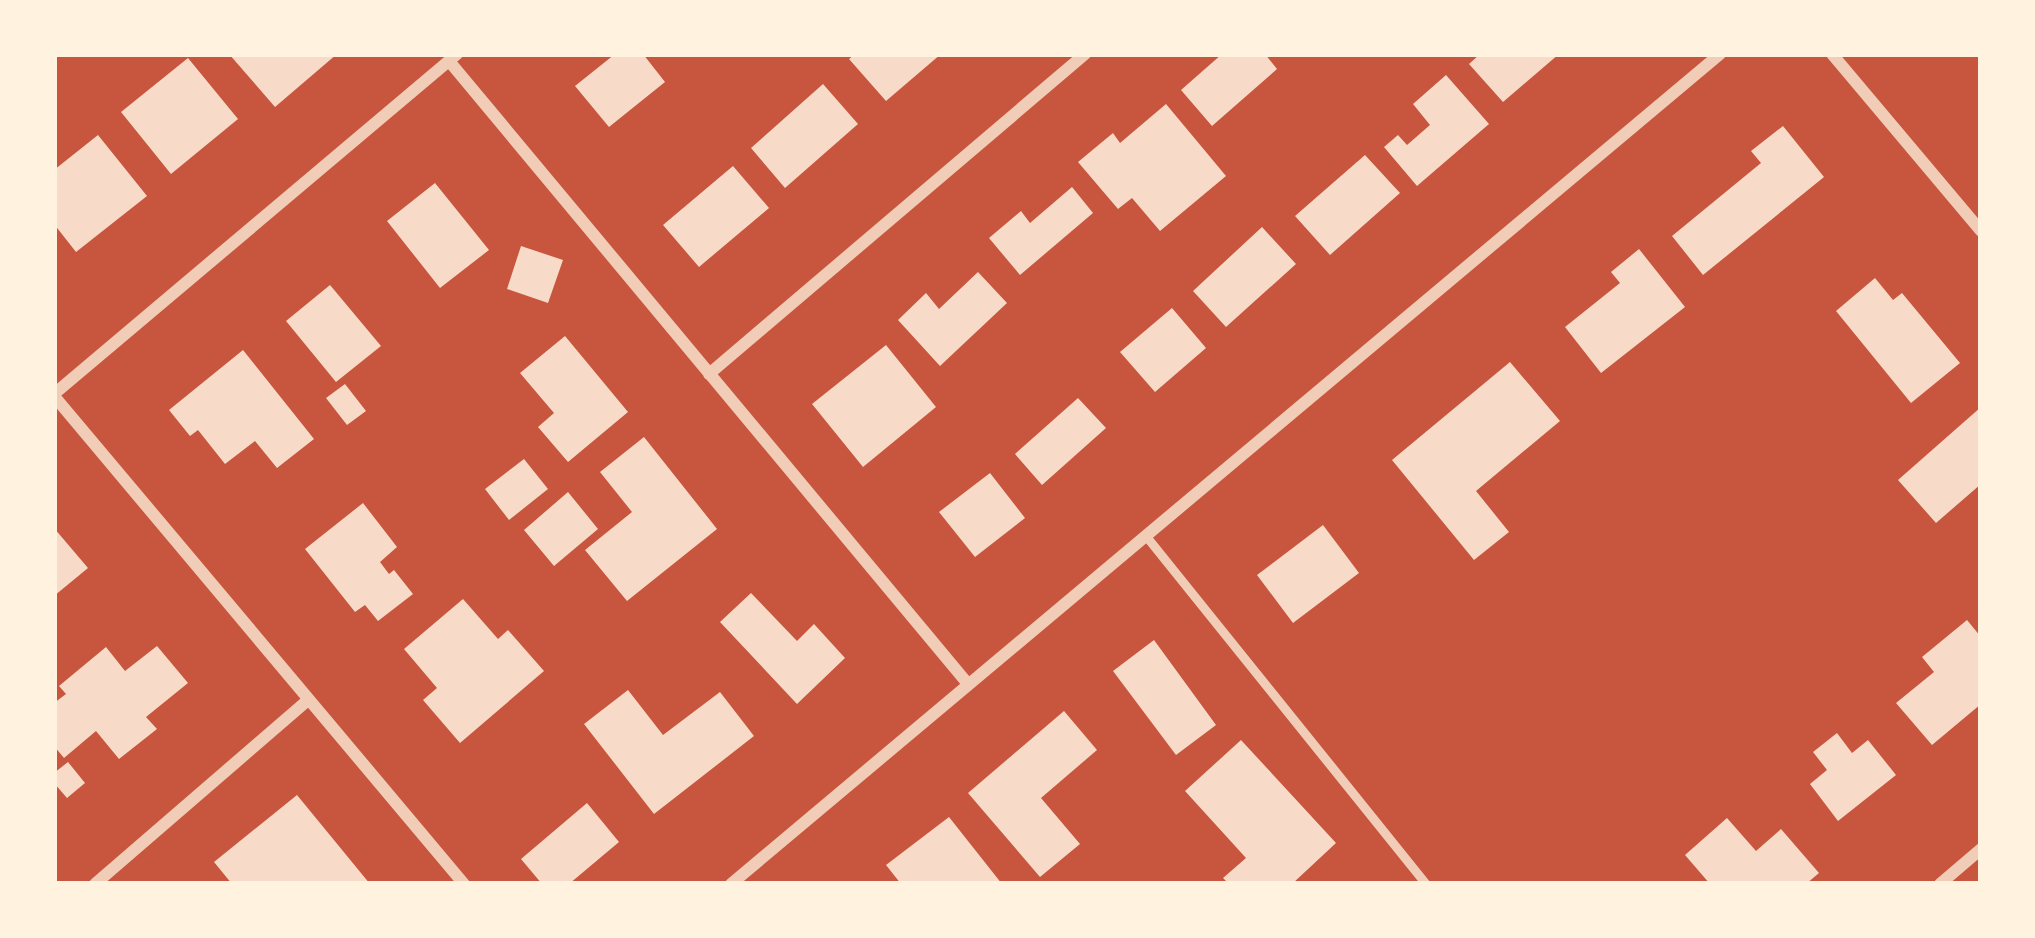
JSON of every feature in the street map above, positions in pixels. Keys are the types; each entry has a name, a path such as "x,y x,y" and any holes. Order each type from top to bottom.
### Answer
{"street":[{"path":"709,374 1084,54"},
{"path":"731,884 1720,54"},
{"path":"1832,54 1981,231"},
{"path":"464,884 54,395 453,57 968,684"},
{"path":"95,884 308,700"},
{"path":"1940,884 1981,849"}],"lane":[{"path":"1146,536 1426,884"}],"building":[{"path":"229,54 337,54 275,107"},
{"path":"615,54 643,54 665,82 609,127 575,86"},
{"path":"855,54 941,54 886,101 849,59"},
{"path":"1222,54 1265,54 1277,69 1212,126 1181,90"},
{"path":"1480,54 1559,54 1503,102 1469,64"},
{"path":"188,58 238,119 171,174 121,112"},
{"path":"1446,75 1489,124 1417,186 1384,147 1398,135 1407,145 1430,125 1413,104"},
{"path":"823,84 858,124 785,188 751,148"},
{"path":"1166,104 1226,176 1160,231 1132,198 1118,209 1078,162 1113,133 1120,143"},
{"path":"1783,126 1824,177 1703,275 1672,236 1761,163 1751,151"},
{"path":"98,135 147,196 76,252 54,224 54,170"},
{"path":"1365,155 1400,193 1330,255 1295,216"},
{"path":"733,166 769,208 699,267 663,225"},
{"path":"435,183 489,250 440,288 387,221"},
{"path":"1072,187 1093,213 1020,275 989,238 1021,211 1030,223"},
{"path":"1262,227 1296,264 1226,327 1193,291"},
{"path":"521,246 563,260 548,303 507,289"},
{"path":"1639,249 1685,307 1601,373 1565,327 1620,283 1611,272"},
{"path":"978,272 1007,303 940,366 898,320 926,293 939,309"},
{"path":"1875,278 1893,300 1902,293 1960,363 1911,403 1836,311"},
{"path":"330,285 381,346 336,382 286,321"},
{"path":"1172,308 1206,348 1155,392 1120,352"},
{"path":"565,336 628,412 568,462 538,427 554,413 520,373"},
{"path":"886,345 936,407 863,467 812,404"},
{"path":"243,350 314,439 277,468 255,441 225,464 198,430 190,436 169,410"},
{"path":"1510,362 1560,421 1476,491 1509,532 1474,560 1392,460"},
{"path":"345,384 366,411 347,425 326,398"},
{"path":"1078,398 1106,428 1042,485 1015,454"},
{"path":"1981,407 1981,484 1936,523 1898,480"},
{"path":"644,437 717,529 627,601 585,550 632,512 600,472"},
{"path":"524,459 548,489 509,520 485,489"},
{"path":"990,473 1025,518 975,557 939,512"},
{"path":"568,492 598,529 554,566 524,530"},
{"path":"363,503 397,547 380,562 389,574 394,570 413,594 378,621 365,605 355,612 305,549"},
{"path":"1323,525 1359,573 1293,623 1257,575"},
{"path":"54,528 88,568 54,596"},
{"path":"751,593 797,641 814,624 845,658 797,704 720,622"},
{"path":"463,599 498,639 508,630 544,671 460,743 423,700 437,688 404,649"},
{"path":"1967,620 1981,637 1981,704 1932,745 1896,703 1934,672 1922,657"},
{"path":"1154,640 1216,725 1176,755 1113,671"},
{"path":"157,646 188,683 146,717 157,729 119,759 96,731 64,758 54,746 54,703 66,694 59,686 106,647 125,671"},
{"path":"628,690 663,735 720,692 754,736 654,814 584,724"},
{"path":"1064,711 1097,750 1041,798 1080,844 1040,877 968,793"},
{"path":"1837,733 1852,753 1868,740 1896,775 1838,821 1810,784 1827,770 1813,752"},
{"path":"1241,740 1336,843 1292,884 1229,884 1223,878 1246,858 1185,791"},
{"path":"68,762 85,783 67,798 54,783 54,773"},
{"path":"297,795 370,884 232,884 214,862"},
{"path":"587,803 619,842 569,884 542,884 521,859"},
{"path":"949,817 1002,884 901,884 886,865"},
{"path":"1727,818 1756,851 1781,829 1819,873 1806,884 1710,884 1685,855"}]}
